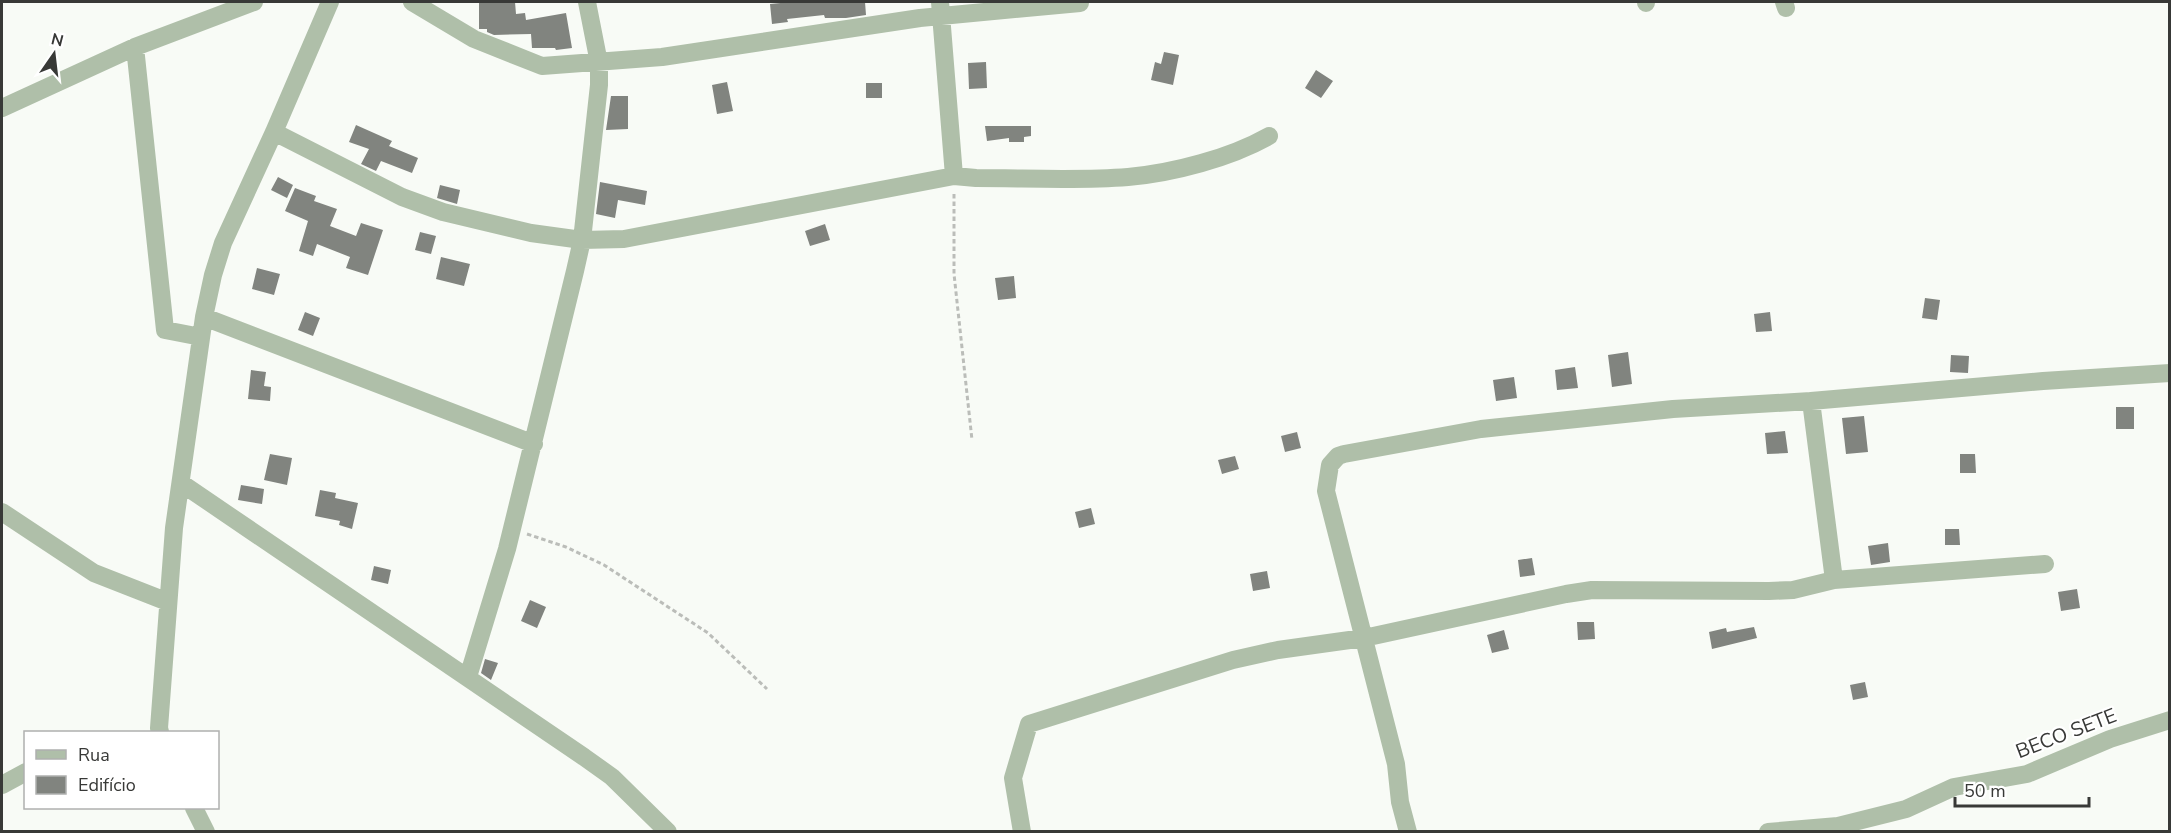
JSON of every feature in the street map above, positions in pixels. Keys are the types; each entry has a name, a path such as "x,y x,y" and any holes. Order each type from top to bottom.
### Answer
{"street":[{"path":"2,108 135,47 254,2"},
{"path":"154,731 174,528 204,317 213,275 223,243 330,2"},
{"path":"412,2 474,39 542,66 662,57 940,9 1080,3"},
{"path":"468,677 512,530 582,240 596,117 599,63 587,2"},
{"path":"940,9 954,176"},
{"path":"135,47 165,330 201,337"},
{"path":"274,132 402,197 443,212 506,229 582,240 624,239 954,176 976,178 1129,177 1235,152 1269,136"},
{"path":"204,317 534,444"},
{"path":"1408,831 1400,802 1396,764 1326,491 1330,465 1338,456 1364,449 1481,429 1673,409 1812,401 2043,381 2169,373"},
{"path":"1812,401 1834,580"},
{"path":"181,483 612,777 668,831"},
{"path":"2,512 94,573 168,602"},
{"path":"1022,831 1013,778 1029,724 1233,660 1278,650 1364,638 1592,590 1793,590 1834,580 2045,564"},
{"name":"BECO SETE","path":"1768,831 1838,826 1906,809 1954,788 2027,774 2110,739 2169,720"},
{"path":"2,784 24,773"},
{"path":"195,809 206,831"}],"path":[{"path":"954,176 954,274 972,440"},
{"path":"512,530 566,547 604,565 708,633 767,689"}],"building":[{"path":"479,2 515,2 516,14 525,13 526,20 566,13 572,48 556,50 555,48 532,48 531,34 494,35 487,32 487,29 479,29"},
{"path":"865,2 866,15 825,18 824,15 787,19 788,22 772,24 770,4"},
{"path":"1164,52 1179,55 1173,85 1151,80 1155,62 1161,64"},
{"path":"986,62 987,88 969,89 968,63"},
{"path":"1316,70 1333,81 1321,98 1305,88"},
{"path":"727,82 733,111 717,114 712,85"},
{"path":"866,83 882,83 882,98 866,98"},
{"path":"611,96 628,96 628,129 606,130"},
{"path":"356,125 392,141 389,146 418,158 412,173 381,161 376,171 361,164 369,149 349,142"},
{"path":"985,126 1031,126 1031,136 1024,137 1024,142 1009,142 1009,138 987,141"},
{"path":"278,177 293,185 287,198 271,190"},
{"path":"600,182 647,191 645,205 618,200 615,218 596,214"},
{"path":"440,185 460,190 457,204 437,198"},
{"path":"295,188 316,196 314,201 337,209 330,226 356,236 361,223 383,230 368,275 346,268 350,257 317,244 313,256 299,251 308,221 285,211"},
{"path":"825,224 830,240 810,246 805,231"},
{"path":"420,232 436,236 431,254 415,250"},
{"path":"441,257 470,264 464,286 436,279"},
{"path":"257,268 280,274 274,295 252,289"},
{"path":"1014,276 1016,298 998,300 995,278"},
{"path":"1925,298 1940,300 1937,320 1922,318"},
{"path":"305,312 320,318 313,336 298,330"},
{"path":"1770,312 1772,331 1756,332 1754,314"},
{"path":"1628,352 1632,384 1612,387 1608,355"},
{"path":"1951,355 1969,356 1968,373 1950,372"},
{"path":"1575,367 1578,388 1557,390 1555,370"},
{"path":"251,370 266,372 264,386 271,387 270,401 248,399"},
{"path":"1514,377 1517,398 1496,401 1493,380"},
{"path":"2116,407 2134,407 2134,429 2116,429"},
{"path":"1864,416 1868,452 1846,454 1842,418"},
{"path":"1785,431 1788,453 1767,454 1765,433"},
{"path":"1297,432 1301,448 1285,452 1281,436"},
{"path":"270,454 292,458 287,485 264,480"},
{"path":"1960,454 1975,454 1976,473 1960,473"},
{"path":"1235,456 1239,469 1222,474 1218,460"},
{"path":"241,485 264,489 262,504 238,500"},
{"path":"320,490 336,493 335,498 358,503 352,529 339,525 340,521 315,516"},
{"path":"1091,508 1095,524 1079,528 1075,512"},
{"path":"1945,529 1959,529 1960,545 1945,545"},
{"path":"1888,543 1890,562 1871,565 1868,546"},
{"path":"1532,558 1535,575 1520,577 1518,560"},
{"path":"374,566 391,570 388,584 371,580"},
{"path":"1267,571 1270,588 1253,591 1250,574"},
{"path":"2077,589 2080,608 2061,611 2058,592"},
{"path":"530,600 546,607 537,628 521,621"},
{"path":"1577,622 1594,622 1595,639 1578,640"},
{"path":"1754,627 1757,638 1712,649 1709,632 1726,628 1727,632"},
{"path":"1504,630 1509,649 1492,653 1487,635"},
{"path":"485,659 498,663 491,680 481,673"},
{"path":"1865,682 1868,697 1853,700 1850,685"}]}
